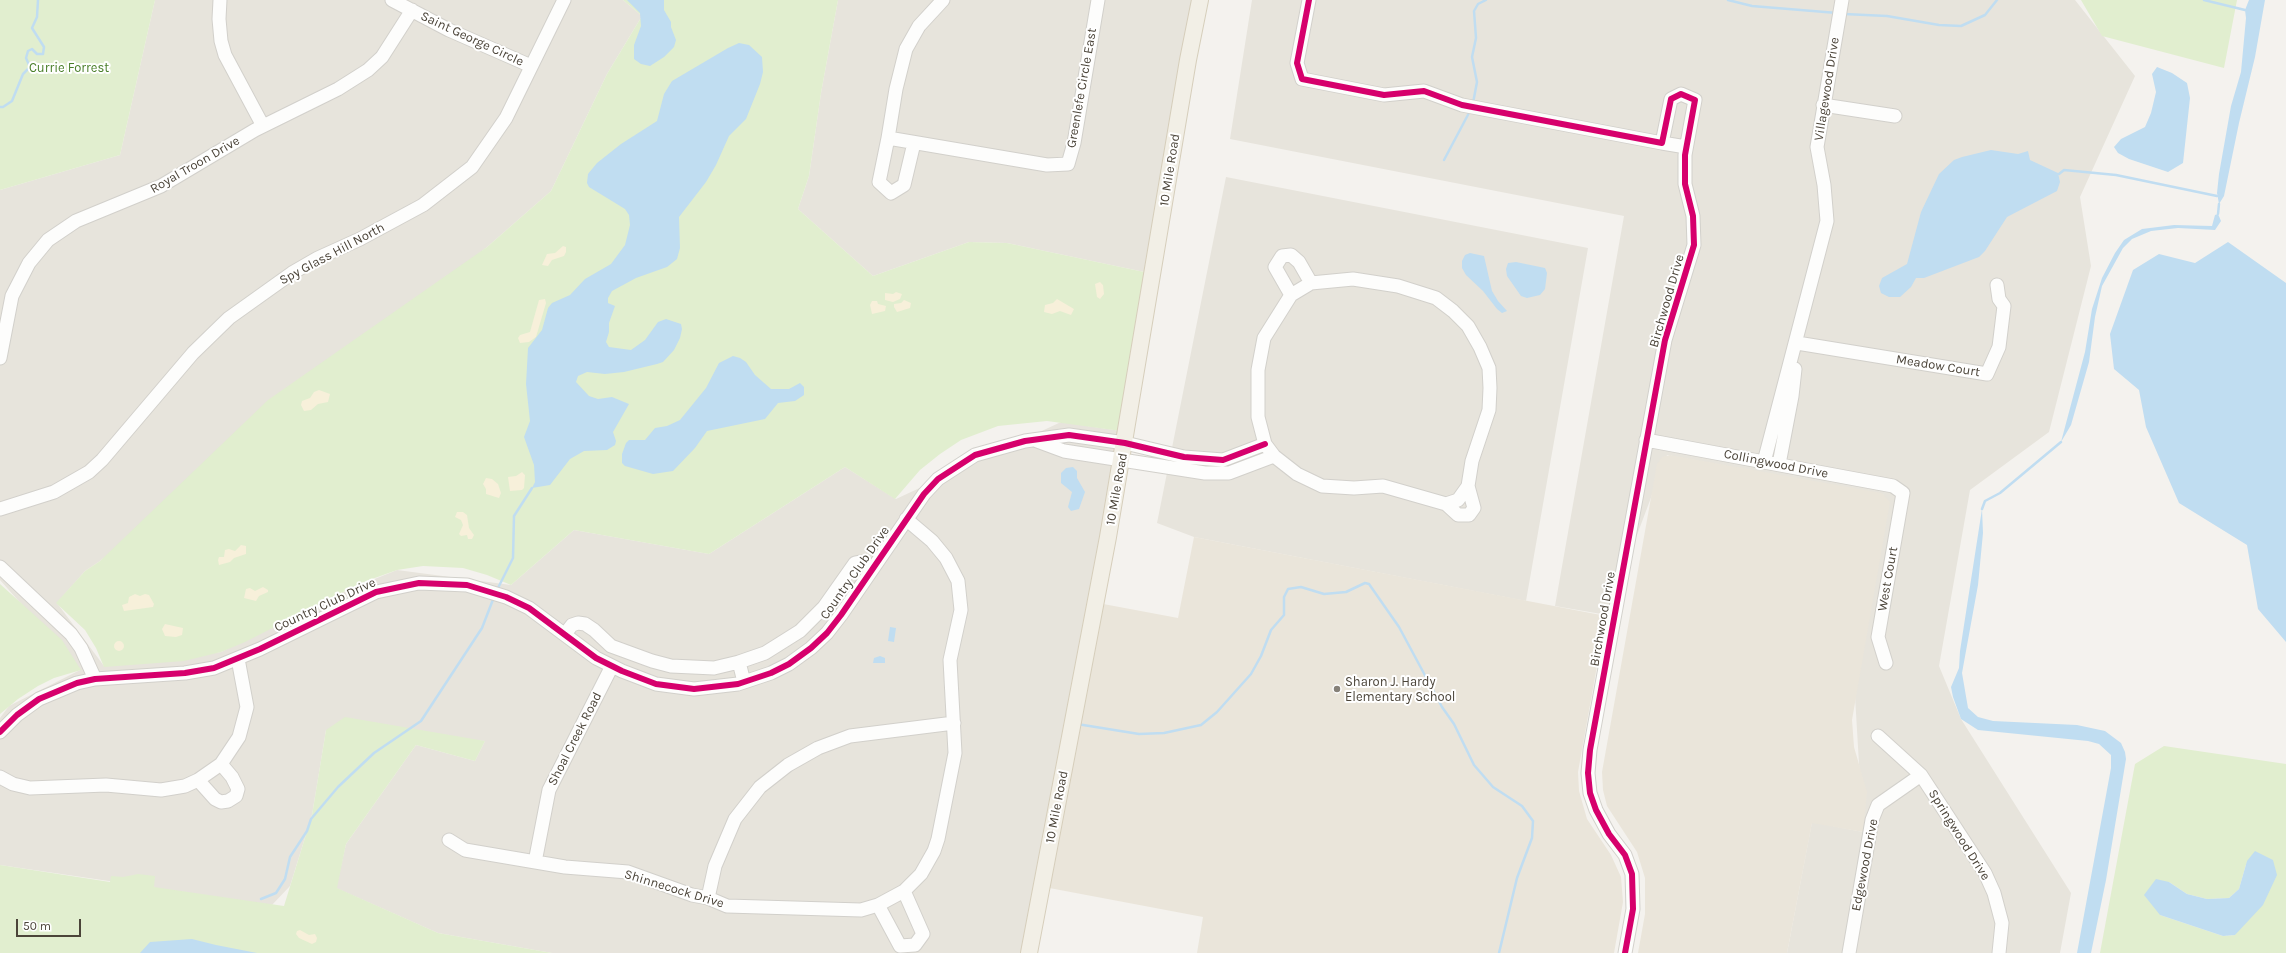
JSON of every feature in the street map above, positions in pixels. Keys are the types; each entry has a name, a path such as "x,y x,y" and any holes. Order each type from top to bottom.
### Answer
{"main road":[{"name":"10 Mile Road","path":"1029,953 1125,443 1188,60 1200,0"}],"street":[{"path":"220,0 219,19 221,41 225,55 263,126"},
{"name":"Saint George Circle","path":"392,0 449,30 531,66"},
{"name":"Spy Glass Hill North","path":"0,509 54,492 89,472 102,460 193,354 229,318 261,294 318,258 360,239 423,204 472,167 506,118 564,0"},
{"path":"914,143 904,185 891,192 879,182 896,90 906,49 920,26 943,0"},
{"name":"Greenlefe Circle East","path":"888,138 1047,165 1068,164 1074,143 1098,0"},
{"path":"1309,0 1297,63 1302,79 1384,95 1424,91 1462,105 1686,147"},
{"name":"Villagewood Drive","path":"1764,462 1780,397 1797,343 1827,220 1824,185 1817,147 1842,0"},
{"name":"Royal Troon Drive","path":"0,358 12,296 29,263 48,240 76,221 161,186 263,126 338,89 368,70 390,47 412,10"},
{"name":"Birchwood Drive","path":"1625,953 1633,909 1632,874 1625,855 1609,834 1596,810 1590,793 1588,773 1590,750 1665,340 1694,245 1693,216 1685,184 1686,147 1695,100 1681,94 1671,99 1662,143"},
{"path":"1823,105 1896,116"},
{"path":"1291,295 1275,267 1282,256 1291,255 1299,262 1311,283"},
{"path":"1353,279 1398,286 1436,298 1453,311 1468,326 1480,347 1488,368 1490,388 1489,410 1472,461 1468,486 1474,508 1469,516 1458,515 1446,504 1383,486 1354,488 1322,486 1297,474 1274,456 1265,444 1258,417 1258,370 1264,338 1291,295 1311,283 1353,279"},
{"name":"Meadow Court","path":"1797,343 1987,374 2000,347 2004,306 1999,299 1997,285"},
{"name":"Villagewood Drive","path":"1779,464 1792,396 1797,343"},
{"name":"Country Club Drive","path":"0,732 17,715 39,699 77,683 94,680 185,673 214,668 238,659 376,592 419,583 467,585 488,590 529,608 596,658 638,678 672,687 718,688 744,682 783,667 811,648 842,615 924,494 938,479 976,455 991,450 1025,442 1037,441 1057,435 1069,435 1125,443 1184,457 1223,460 1265,444"},
{"name":"Collingwood Drive","path":"1646,440 1893,486 1903,493"},
{"name":"Country Club Drive","path":"1037,441 1064,451 1205,473 1229,473 1274,456"},
{"path":"1446,504 1458,500 1468,486"},
{"name":"West Court","path":"1886,663 1878,637 1903,493"},
{"name":"Shinnecock Drive","path":"449,840 464,850 535,862 628,872 692,895 708,898 727,906 861,910 878,905 904,892 921,874 934,851 938,839 955,753 950,660 961,610 958,581 941,552 932,541 906,519"},
{"path":"565,634 572,625 578,623 585,624 594,630 611,646 652,661 671,666 714,668 739,662 765,653 800,631 824,607 855,563 860,562 872,569"},
{"path":"0,567 71,634 81,648 94,680"},
{"path":"0,777 13,784 30,788 106,785 161,790 185,786 198,780 221,764 239,737 247,707 238,659"},
{"path":"739,662 744,682"},
{"name":"Shoal Creek Road","path":"535,862 549,790 612,666"},
{"path":"708,898 715,866 736,819 760,787 788,765 818,748 850,736 954,723"},
{"name":"Springwood Drive","path":"1878,736 1921,775 1985,873 1994,893 2002,923 1999,953"},
{"path":"198,780 215,799 222,802 228,801 236,796 238,789 232,777 221,764"},
{"name":"Edgewood Drive","path":"1849,953 1872,820 1878,805 1921,775"},
{"path":"878,905 900,946 915,945 923,934 904,892"}],"shaded area":[{"path":"155,0 623,0 642,16 607,74 551,191 487,247 100,561 85,571 57,603 104,666 221,652 350,589 397,570 511,585 574,530 709,554 845,467 896,499 1061,422 1121,431 1023,953 552,953 438,933 336,888 346,844 416,745 475,761 485,741 326,730 312,815 290,886 272,905 0,865 0,718 9,706 80,670 0,580 0,190 120,155"},
{"path":"838,0 1193,0 1149,273 1007,243 969,242 873,276 798,209 809,176 821,93"},
{"path":"1252,0 2075,0 2135,76 2080,197 2091,266 2049,432 1970,490 1939,666 1961,719 2071,893 2060,953 1787,953 1812,822 1863,832 1855,696 1884,495 1667,455 1607,615 1555,606 1624,216 1230,139"},
{"path":"1226,177 1588,248 1526,601 1194,537 1157,523"},
{"path":"1670,455 1881,493 1890,502 1852,720 1854,747 1867,792 1863,832 1812,823 1787,953 1638,953 1645,914 1645,878 1637,852 1607,806 1603,790 1602,772 1657,464 1662,457"},
{"name":"Sharon J. Hardy Elementary School","path":"1194,537 1606,616 1578,772 1579,791 1587,819 1611,855 1621,877 1623,902 1614,953 1197,953 1203,917 1044,887 1098,603 1178,618"}],"green space":[{"name":"Currie Forrest","path":"0,0 155,0 120,155 0,190"},
{"path":"623,0 838,0 821,93 809,176 798,209 873,276 969,242 1007,243 1149,273 1121,431 1047,421 998,426 961,440 940,454 920,470 895,499 845,467 709,554 574,530 511,585 487,575 463,568 423,566 397,570 361,583 245,642 221,652 184,661 104,667 96,648 85,630 56,603 85,571 100,561 268,400 487,247 551,191 607,74 642,16"},
{"path":"2081,0 2237,0 2224,68 2102,36"},
{"path":"0,584 62,640 81,670 54,678 38,686 18,699 0,714"},
{"path":"345,717 485,741 475,761 416,745 346,844 337,888 438,933 552,953 0,953 0,865 110,882 111,876 123,877 138,874 155,876 154,887 284,906 312,815 326,730"},
{"path":"2164,746 2286,764 2286,953 2100,953 2135,764","holes":["2247,861 2235,935 2223,936 2160,915 2169,882 2187,894 2207,899 2229,898 2239,889"]}],"sand":[{"path":"563,246 566,247 564,256 552,260 548,266 542,265 547,254 555,253"},
{"path":"1100,282 1103,285 1104,294 1100,299 1097,297 1095,284"},
{"path":"896,292 902,294 900,299 893,302 885,300 885,293 893,294"},
{"path":"545,299 546,303 536,337 529,342 520,343 518,338 520,335 530,332 539,300"},
{"path":"1057,299 1074,309 1071,315 1060,311 1052,314 1044,312 1045,305 1053,303"},
{"path":"904,300 911,303 910,308 897,312 894,304 901,303"},
{"path":"872,301 877,301 878,304 886,306 885,311 872,314 870,305"},
{"path":"319,390 330,394 328,402 318,404 311,410 304,411 301,405 302,401 310,398 314,392"},
{"path":"522,472 525,475 524,488 522,490 510,491 508,477 516,476"},
{"path":"486,478 492,479 498,484 501,493 499,498 486,494 486,489 483,484"},
{"path":"457,512 463,512 467,515 469,528 474,535 472,539 468,539 467,535 461,536 459,534 463,525 461,520 455,517"},
{"path":"241,545 246,546 246,554 234,558 230,562 219,565 219,557 224,557 225,550 229,549 235,551"},
{"path":"263,587 268,590 268,592 259,596 256,601 244,598 246,589 250,588 255,591"},
{"path":"135,594 140,596 145,594 149,595 154,604 153,607 124,611 122,605 128,603 129,597"},
{"path":"165,624 183,628 182,635 176,637 165,636 162,629"},
{"path":"117,641 121,641 123,642 123,650 117,651 114,648 114,644"},
{"path":"300,930 309,935 315,934 317,938 316,942 312,944 299,938 296,934 297,931"}],"water":[{"path":"627,0 664,0 664,10 671,22 671,27 676,40 674,47 664,57 650,66 641,64 634,59 634,45 641,26 640,13"},
{"path":"2249,0 2265,0 2255,57 2239,123 2224,196 2219,204 2217,193 2219,174 2231,106 2241,72 2246,18 2245,10"},
{"path":"739,43 749,45 762,57 763,72 760,84 746,119 729,136 716,165 706,182 679,217 680,248 677,259 667,267 636,278 612,291 608,298 608,303 615,306 609,323 609,332 606,342 609,347 631,350 645,340 658,322 666,319 681,324 682,329 680,338 674,350 663,362 624,372 605,374 587,372 578,376 576,382 589,396 598,399 612,397 629,404 613,432 616,441 615,445 607,450 584,451 570,459 550,485 532,488 535,482 534,465 524,437 530,421 526,384 528,348 542,330 548,308 552,303 570,295 585,279 611,264 625,245 630,225 629,215 625,209 589,187 587,183 588,174 597,163 621,144 657,121 664,94 672,81"},
{"path":"2157,67 2172,73 2187,83 2190,98 2183,163 2168,172 2129,159 2118,153 2114,147 2121,139 2145,127 2151,113 2156,92 2152,74"},
{"path":"1991,150 2018,154 2028,151 2030,160 2058,173 2060,182 2057,191 2007,217 1985,251 1979,257 1924,278 1916,278 1911,287 1900,297 1889,297 1881,293 1879,286 1882,278 1907,264 1921,212 1939,174 1954,160"},
{"path":"2218,214 2221,221 2215,230 2178,228 2151,231 2132,239 2123,248 2102,286 2095,317 2089,362 2071,425 2061,442 2085,352 2092,309 2102,278 2115,253 2124,240 2142,229 2174,225 2212,226 2215,215"},
{"path":"2228,242 2286,283 2286,642 2258,609 2247,545 2179,503 2146,427 2139,390 2114,369 2110,334 2133,270 2159,254 2195,263"},
{"path":"1470,253 1484,256 1492,291 1507,311 1502,313 1497,309 1483,291 1466,275 1462,268 1462,261 1465,255"},
{"path":"1516,262 1545,268 1547,273 1545,289 1540,295 1527,298 1521,296 1507,276 1506,269 1508,263"},
{"path":"733,356 746,362 755,375 771,389 789,389 800,383 804,387 804,395 795,401 778,403 765,419 707,431 695,448 673,471 653,474 625,466 622,463 622,454 626,443 629,440 645,440 655,428 667,426 680,420 706,388 719,363"},
{"path":"1073,467 1077,471 1077,478 1085,492 1079,509 1071,511 1068,507 1072,492 1061,483 1061,473 1066,468"},
{"path":"1982,509 1983,533 1978,585 1962,673 1968,708 1978,717 1993,721 2077,725 2105,731 2121,743 2125,752 2126,759 2106,880 2091,953 2077,953 2111,768 2111,755 2099,744 2088,741 1978,730 1961,719 1953,697 1951,687 1959,668 1960,651"},
{"path":"890,627 896,628 894,642 888,641"},
{"path":"880,656 885,658 885,663 873,663 874,658"},
{"path":"2255,851 2273,860 2277,875 2263,905 2235,935 2223,936 2160,915 2144,895 2156,879 2169,882 2187,894 2207,899 2229,898 2239,889 2247,861"},
{"path":"192,939 257,953 140,953 150,942"}],"waterway":[{"path":"0,107 3,107 12,101 23,74 30,67 26,58 28,51 32,49 37,54 43,54 44,47 32,28 37,17 38,0"},
{"path":"1473,103 1477,82 1472,57 1476,38 1474,11 1478,4 1486,0"},
{"path":"1728,0 1752,6 1837,13"},
{"path":"1844,14 1887,16 1939,25 1961,26 1985,15 1997,0"},
{"path":"2204,0 2245,10"},
{"path":"1444,160 1470,111"},
{"path":"2059,174 2064,170 2116,175 2217,196"},
{"path":"2218,214 2219,204"},
{"path":"1982,509 1985,501 2000,493 2061,442"},
{"path":"497,590 513,558 514,516 532,488"},
{"path":"1077,724 1139,734 1164,733 1201,725 1217,712 1251,674 1261,656 1271,630 1284,615 1284,597 1288,589 1301,587 1324,594 1346,592 1365,583 1369,584 1399,627 1442,707 1454,724 1474,765 1493,787 1522,806 1533,821 1532,838 1517,878 1499,953"},
{"path":"261,899 276,893 285,879 290,857 307,831 311,819 338,787 374,753 421,721 482,628 494,597"}],"cycle path":[{"path":"1309,0 1297,63 1302,79 1384,95 1424,91 1462,105 1662,143 1671,99 1681,94 1695,100 1685,155 1685,184 1693,216 1694,245 1665,340 1590,750 1588,773 1590,793 1596,810 1609,834 1625,855 1632,874 1633,909 1625,953"},
{"path":"0,732 17,715 39,699 77,683 95,679 185,673 214,668 260,649 376,592 419,583 467,585 506,597 529,608 596,658 622,671 656,684 694,689 738,684 771,673 789,664 811,648 827,633 924,494 938,479 975,455 1025,441 1069,435 1125,443 1184,457 1223,460 1265,444"}],"place":[{"name":"Sharon J. Hardy Elementary School","path":"1337,689"}]}
